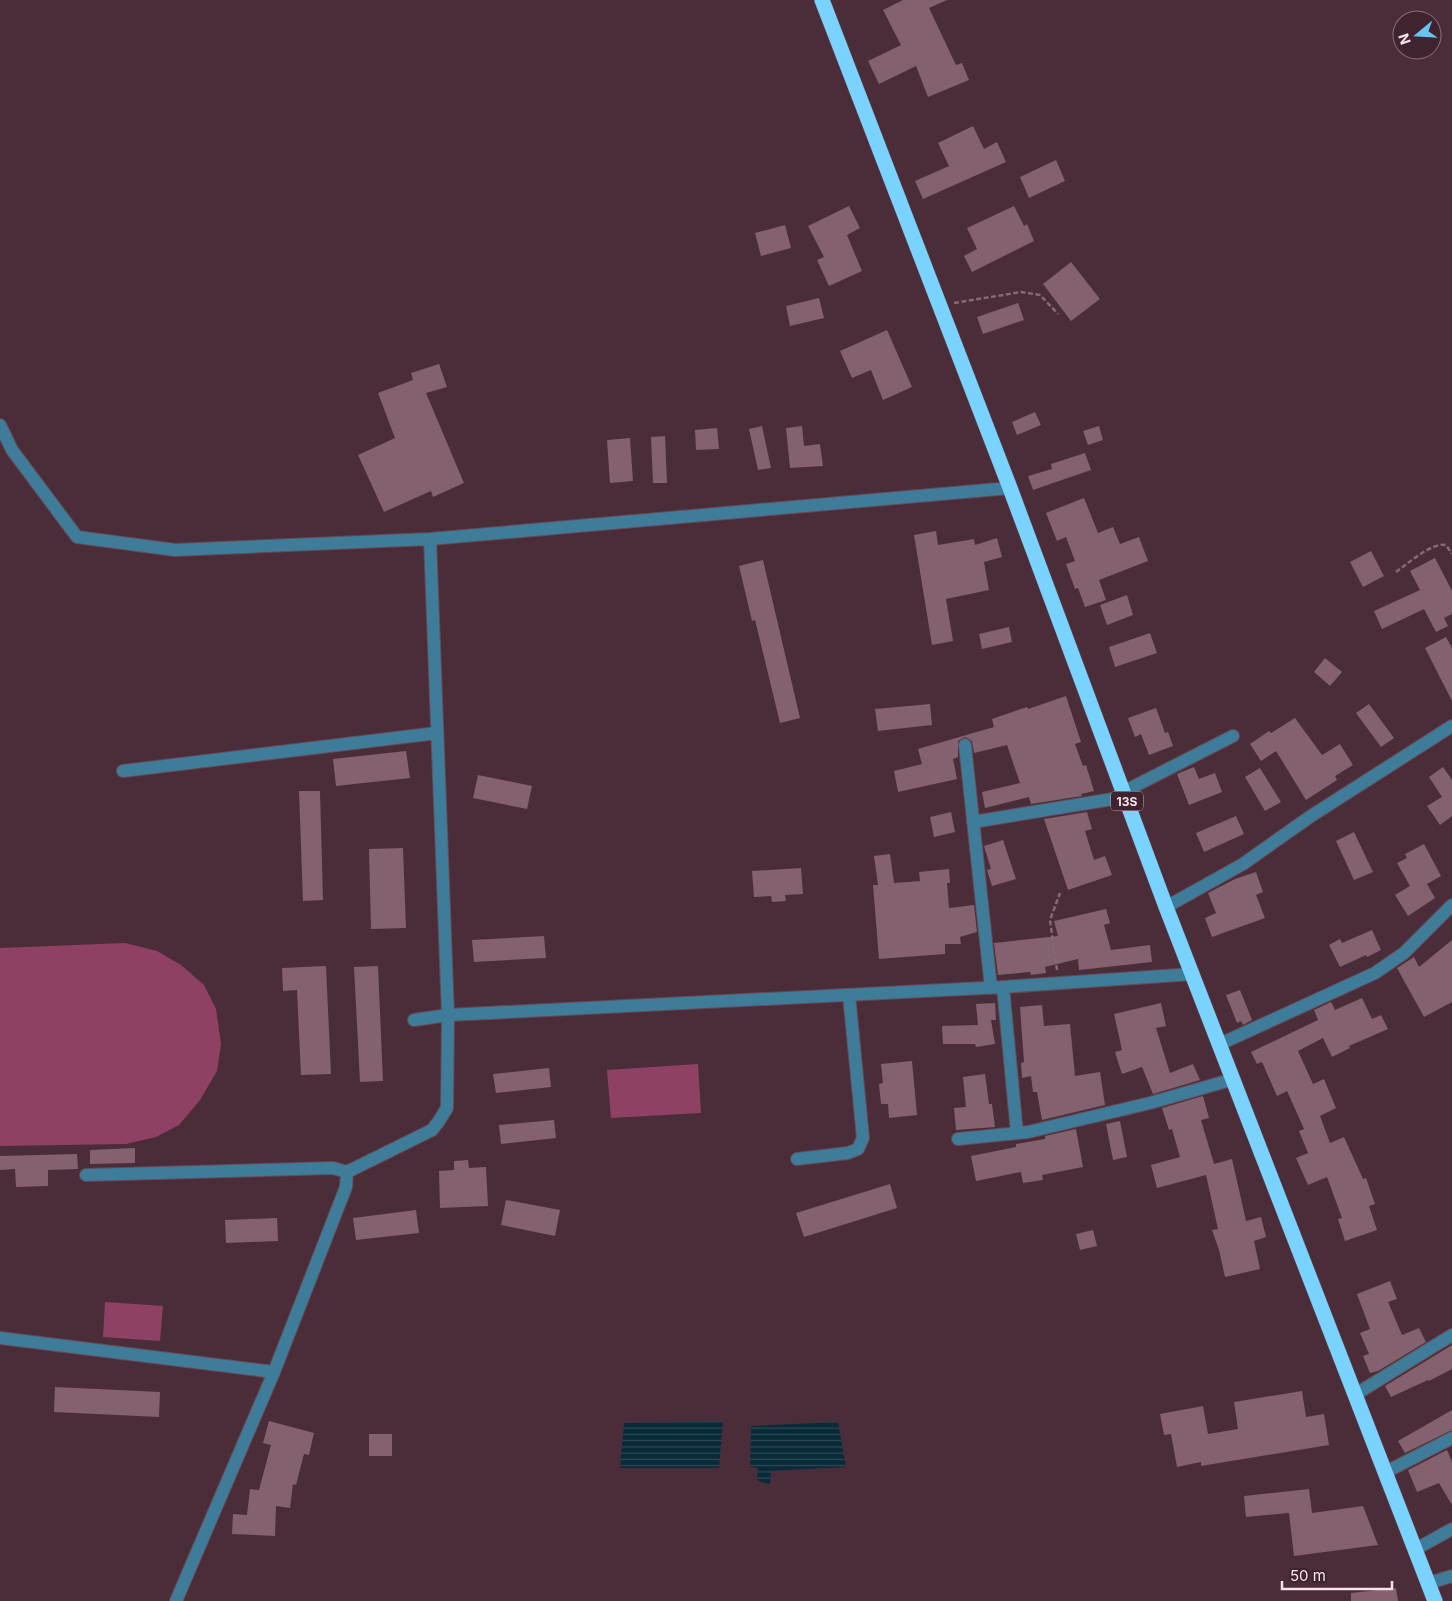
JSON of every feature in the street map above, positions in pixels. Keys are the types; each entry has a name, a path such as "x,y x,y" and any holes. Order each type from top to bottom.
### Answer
{"highway":[{"name":"13S","path":"822,0 1010,488 1166,907 1435,1601"}],"street":[{"path":"0,425 12,450 77,537 175,550 430,538 1010,488"},
{"path":"86,1175 333,1168 347,1172 432,1130 447,1108 448,1015 430,538"},
{"path":"1166,907 1243,864 1311,816 1452,726"},
{"path":"123,771 437,733"},
{"path":"974,822 1124,795 1233,736"},
{"path":"965,745 1017,1133"},
{"path":"1220,1044 1374,973 1404,953 1452,905"},
{"path":"414,1020 448,1015 997,987 1193,974"},
{"path":"797,1159 848,1153 858,1149 863,1138 849,995"},
{"path":"958,1139 1028,1132 1150,1103 1234,1079"},
{"path":"176,1601 274,1372 346,1187 347,1172"},
{"path":"1356,1394 1452,1336"},
{"path":"0,1338 274,1372"},
{"path":"1386,1472 1452,1438"},
{"path":"1416,1549 1452,1529"},
{"path":"1429,1583 1452,1576"}],"path":[{"path":"940,306 1021,292 1040,295 1058,314"},
{"path":"1396,572 1433,547 1442,544 1446,545 1452,554"},
{"path":"1059,983 1050,920 1060,893"}],"shaded area":[{"path":"125,943 157,951 181,965 204,985 216,1009 221,1044 217,1071 200,1100 179,1125 156,1137 126,1144 0,1146 0,948"},
{"path":"698,1064 701,1113 611,1118 607,1070"},
{"path":"105,1302 163,1306 160,1341 103,1337"}],"water":[{"path":"723,1421 719,1468 620,1468 624,1423"},
{"path":"838,1422 846,1467 771,1471 770,1485 757,1480 758,1468 750,1467 751,1426"}],"building":[{"path":"903,0 947,0 929,8 956,65 962,63 969,80 928,97 916,66 879,84 868,61 901,45 883,10"},
{"path":"973,126 984,149 997,142 1006,162 923,199 915,181 949,166 938,143"},
{"path":"1056,160 1065,181 1029,198 1020,177"},
{"path":"849,206 860,228 847,235 862,271 829,286 817,260 824,257 808,226"},
{"path":"1014,206 1024,226 1027,224 1034,241 972,272 964,256 977,249 967,228"},
{"path":"785,225 791,248 761,256 755,233"},
{"path":"1071,262 1100,299 1071,321 1043,284"},
{"path":"819,298 824,318 790,326 786,306"},
{"path":"1018,303 1024,320 983,334 977,317"},
{"path":"887,330 912,387 883,400 871,370 852,378 840,351"},
{"path":"439,364 447,387 426,393 464,483 433,497 431,491 384,512 358,455 395,438 378,393 413,380 411,373"},
{"path":"1035,412 1041,425 1017,435 1012,422"},
{"path":"762,426 771,468 758,470 749,429"},
{"path":"802,426 804,446 820,444 823,466 790,468 786,428"},
{"path":"1099,426 1103,440 1088,445 1083,431"},
{"path":"717,428 719,449 696,450 695,430"},
{"path":"665,436 667,483 653,483 651,437"},
{"path":"630,438 633,481 610,483 607,440"},
{"path":"1085,453 1091,470 1033,490 1028,476 1052,469 1051,464"},
{"path":"1084,498 1098,533 1113,527 1120,544 1139,537 1148,561 1099,580 1106,600 1085,607 1078,588 1075,589 1066,564 1075,561 1066,537 1057,541 1046,513"},
{"path":"936,531 938,545 974,539 975,545 997,538 1002,557 984,562 989,590 946,599 953,641 932,645 914,535"},
{"path":"1371,551 1384,576 1363,587 1350,562"},
{"path":"1435,558 1452,591 1452,614 1444,618 1448,626 1436,632 1424,609 1382,629 1374,611 1420,590 1410,571"},
{"path":"763,560 800,718 780,723 755,620 752,621 739,566"},
{"path":"1127,595 1133,615 1107,625 1100,605"},
{"path":"1009,627 1012,642 982,649 979,634"},
{"path":"1150,633 1157,653 1115,667 1109,647"},
{"path":"1446,637 1452,648 1452,701 1425,648"},
{"path":"1325,658 1342,672 1330,686 1314,672"},
{"path":"1066,696 1081,742 1075,744 1083,766 1086,765 1094,791 1081,794 1082,796 1031,804 1029,797 985,808 982,792 1020,783 1007,745 974,753 972,741 965,737 958,741 958,757 953,759 957,779 898,792 894,771 922,764 918,749 994,727 992,719"},
{"path":"930,704 932,725 878,731 875,709"},
{"path":"1369,704 1394,738 1381,747 1356,713"},
{"path":"1156,708 1165,733 1168,732 1173,746 1149,755 1141,734 1135,737 1128,718"},
{"path":"1295,718 1322,755 1340,744 1353,765 1335,776 1337,780 1306,800 1276,751 1261,761 1250,744 1269,731 1271,733"},
{"path":"406,751 410,778 336,786 333,759"},
{"path":"1194,767 1199,779 1215,773 1222,792 1189,805 1177,774"},
{"path":"1443,767 1452,780 1452,816 1440,825 1427,806 1442,797 1429,777"},
{"path":"1260,768 1281,802 1265,811 1245,777"},
{"path":"478,775 532,786 527,809 473,798"},
{"path":"299,791 320,791 323,900 303,901"},
{"path":"951,812 955,832 934,837 930,817"},
{"path":"1087,812 1092,829 1085,831 1094,860 1105,856 1112,875 1068,890 1044,819"},
{"path":"1236,816 1244,834 1204,852 1196,833"},
{"path":"1354,832 1373,872 1354,880 1336,841"},
{"path":"1003,840 1016,879 992,886 987,870 991,869 984,846"},
{"path":"1424,844 1441,876 1427,884 1435,898 1408,916 1395,895 1410,886 1397,863 1407,858 1405,854"},
{"path":"403,848 406,928 371,929 369,849"},
{"path":"890,854 894,883 920,881 919,872 949,869 950,883 947,883 949,908 974,905 977,932 960,937 961,944 945,944 945,954 879,959 873,885 878,885 874,856"},
{"path":"801,868 803,894 785,895 786,901 772,902 771,896 754,897 752,871"},
{"path":"1256,872 1263,892 1256,895 1265,918 1212,937 1205,918 1216,913 1208,893 1235,879"},
{"path":"1106,909 1110,923 1104,925 1111,950 1150,945 1152,962 1079,970 1078,959 1045,967 1046,973 1031,975 1030,972 998,975 994,943 1058,936 1054,921"},
{"path":"1372,930 1381,950 1340,967 1329,945 1340,939 1342,943"},
{"path":"544,936 546,958 474,962 472,940"},
{"path":"1452,940 1452,1002 1424,1017 1397,968 1414,957 1419,967"},
{"path":"326,966 331,1074 301,1075 297,990 283,991 282,968"},
{"path":"378,966 383,1081 360,1082 354,967"},
{"path":"1240,990 1252,1020 1243,1025 1241,1021 1237,1023 1226,995"},
{"path":"1362,998 1372,1019 1381,1015 1388,1029 1349,1046 1350,1048 1332,1057 1323,1038 1298,1051 1313,1084 1324,1079 1336,1108 1320,1116 1330,1143 1344,1137 1363,1179 1366,1178 1375,1204 1369,1206 1377,1230 1345,1241 1338,1219 1342,1218 1327,1177 1308,1185 1296,1158 1308,1153 1299,1131 1304,1129 1287,1091 1277,1096 1262,1062 1257,1064 1251,1052 1318,1020 1314,1010 1331,1002 1335,1010"},
{"path":"995,1003 996,1020 991,1020 995,1044 976,1047 975,1044 943,1044 942,1026 978,1025 976,1004"},
{"path":"1161,1003 1166,1026 1156,1028 1170,1073 1193,1064 1200,1080 1153,1094 1142,1067 1122,1074 1115,1052 1122,1050 1114,1014"},
{"path":"1042,1005 1044,1026 1070,1024 1075,1076 1100,1072 1105,1105 1042,1120 1037,1092 1033,1092 1031,1076 1022,1078 1021,1063 1024,1062 1020,1007"},
{"path":"912,1061 917,1115 889,1118 888,1104 881,1104 879,1084 883,1083 881,1064"},
{"path":"549,1068 551,1087 496,1093 493,1074"},
{"path":"985,1074 989,1104 992,1104 995,1127 956,1130 954,1108 966,1107 963,1077"},
{"path":"1203,1096 1209,1118 1201,1120 1214,1164 1232,1159 1246,1221 1261,1217 1266,1237 1254,1241 1260,1269 1225,1277 1212,1230 1218,1229 1206,1175 1157,1188 1151,1165 1180,1157 1172,1129 1169,1130 1162,1108"},
{"path":"554,1120 556,1138 501,1144 499,1125"},
{"path":"1120,1121 1127,1157 1113,1160 1106,1124"},
{"path":"1076,1129 1083,1167 1042,1175 1043,1180 1023,1183 1021,1172 976,1181 971,1156 1016,1147 1016,1144 1045,1139 1045,1136"},
{"path":"135,1148 135,1163 90,1164 90,1150"},
{"path":"77,1154 78,1169 48,1170 48,1186 16,1187 15,1169 0,1170 0,1156"},
{"path":"468,1160 469,1168 486,1167 488,1206 440,1208 439,1171 454,1170 454,1161"},
{"path":"890,1184 897,1208 804,1237 796,1213"},
{"path":"506,1200 560,1210 555,1236 501,1225"},
{"path":"416,1210 419,1233 356,1240 353,1218"},
{"path":"277,1218 278,1241 226,1243 225,1220"},
{"path":"1093,1230 1097,1246 1080,1250 1076,1234"},
{"path":"1390,1281 1397,1299 1388,1302 1402,1335 1419,1328 1426,1342 1378,1371 1370,1373 1363,1356 1369,1354 1360,1333 1370,1329 1357,1294"},
{"path":"1452,1345 1452,1369 1391,1397 1385,1386"},
{"path":"55,1387 160,1392 159,1417 54,1412"},
{"path":"1302,1391 1306,1417 1324,1414 1329,1445 1201,1466 1201,1462 1177,1467 1171,1434 1164,1435 1160,1414 1203,1406 1208,1434 1238,1429 1234,1402"},
{"path":"1452,1410 1452,1430 1405,1453 1398,1441"},
{"path":"269,1421 314,1433 309,1455 304,1454 296,1485 293,1484 290,1508 276,1506 275,1536 232,1534 233,1514 247,1515 250,1489 259,1490 271,1445 263,1443"},
{"path":"369,1434 392,1434 392,1456 369,1456"},
{"path":"1447,1450 1452,1462 1452,1505 1439,1483 1417,1492 1408,1470"},
{"path":"1309,1489 1312,1513 1363,1506 1378,1545 1294,1556 1289,1513 1246,1517 1244,1496"},
{"path":"1396,1588 1398,1601 1351,1601 1351,1593"}]}
